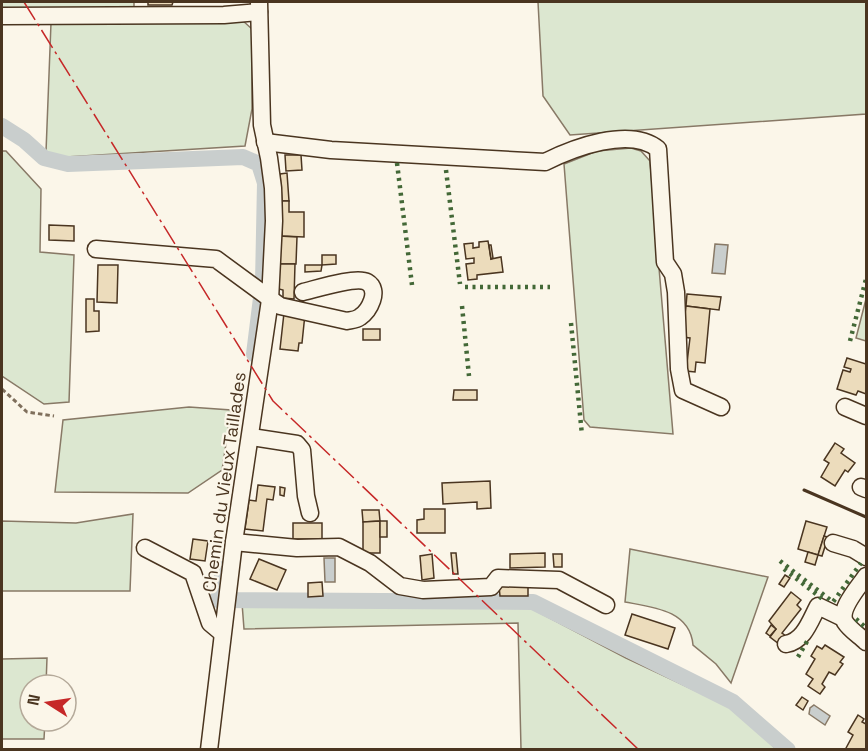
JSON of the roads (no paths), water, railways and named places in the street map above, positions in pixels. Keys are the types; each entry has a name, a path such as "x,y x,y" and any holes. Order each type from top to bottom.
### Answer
{"street":[{"path":"180,2 191,7 255,9"},
{"path":"2,16 224,15 255,9"},
{"name":"Chemin du Vieux Taillades","path":"209,750 234,542 270,300 274,221 269,158 262,125 255,9"},
{"path":"265,142 330,150 545,162 571,149 600,141 637,139 649,142 658,148 665,262 673,274 676,292 679,369 683,390 721,407"},
{"path":"96,249 216,259 280,306 347,321 357,319 363,314 370,306 374,295 372,287 366,281 357,280 303,292"},
{"path":"845,407 867,416"},
{"path":"251,437 297,444 303,450 306,495 310,513"},
{"path":"234,542 297,548 339,547 370,563 400,586 423,590 491,587 498,578 559,580 606,605"},
{"path":"833,543 853,549 867,557"},
{"path":"145,548 193,573 210,623 222,633"},
{"path":"867,576 845,609 843,618 846,625 867,642"},
{"path":"786,644 795,643 802,636 819,606 843,618"}],"waterway":[{"path":"2,126 24,140 44,158 68,164 243,157 259,164 265,183 263,282 254,354"},
{"path":"223,569 218,600 533,602 733,702 788,750"}]}
